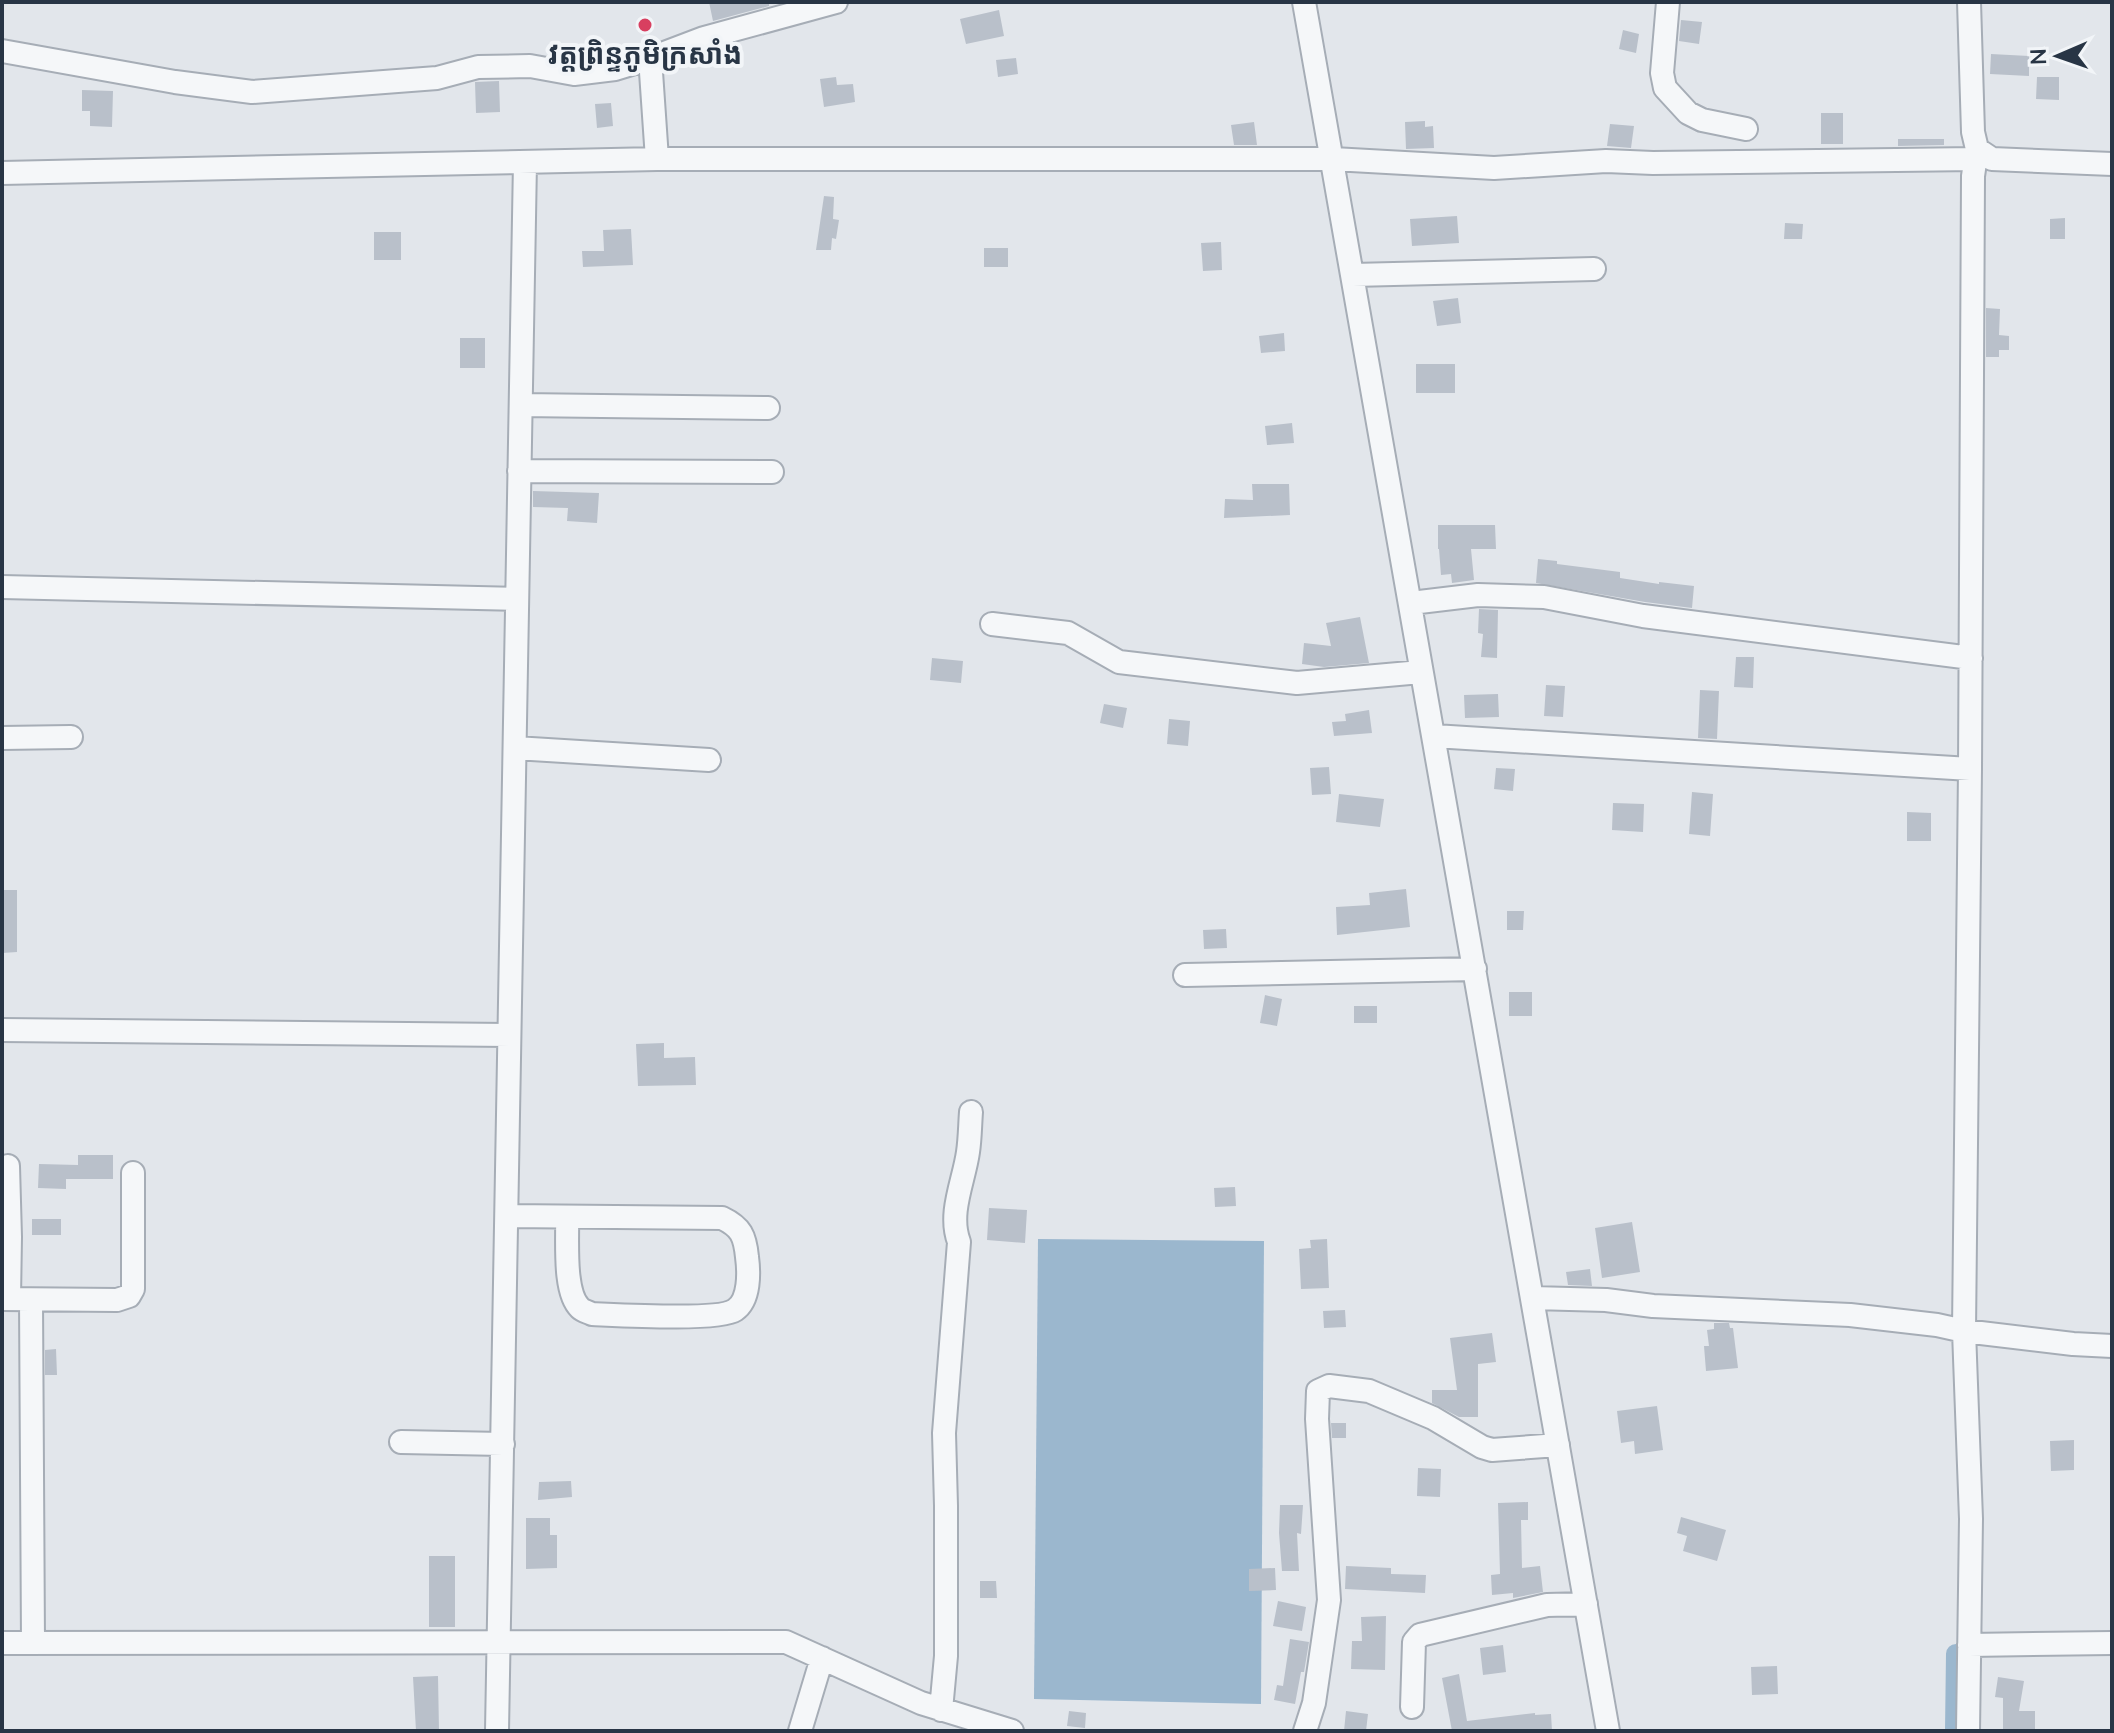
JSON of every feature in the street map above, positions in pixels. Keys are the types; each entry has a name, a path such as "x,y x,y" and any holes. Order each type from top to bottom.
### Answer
{"street":[{"path":"2,51 175,82 252,92 437,78 478,67 530,66 574,74 615,69 704,38 836,2"},
{"path":"1304,2 1608,1731"},
{"path":"1668,2 1662,73 1665,88 1688,113 1702,120 1746,129"},
{"path":"1968,1731 1971,1519 1951,1328 1957,656 1975,162 1969,2"},
{"path":"654,57 651,72 657,159"},
{"path":"2,173 657,159 1333,159 1494,168 1606,161 1622,164 1975,162 1992,159 2112,164"},
{"path":"497,1731 525,162"},
{"path":"1353,275 1594,269"},
{"path":"521,405 768,408"},
{"path":"519,471 772,472"},
{"path":"2,587 517,599"},
{"path":"1411,603 1478,595 1544,597 1643,616 1957,656"},
{"path":"992,624 1068,633 1119,662 1297,683 1421,672"},
{"path":"1434,736 1957,769"},
{"path":"2,738 71,737"},
{"path":"515,748 709,760"},
{"path":"1185,975 1475,969"},
{"path":"2,1030 509,1035"},
{"path":"941,1710 946,1656 944,1433 959,1242 955,1213 968,1150 971,1112"},
{"path":"8,1166 33,1643"},
{"path":"14,1299 123,1300 129,1296 133,1281 133,1173"},
{"path":"507,1216 722,1218 736,1224 743,1236 748,1281 744,1300 735,1310 720,1314 592,1314 580,1308 572,1295 567,1217"},
{"path":"1533,1298 1850,1315 2073,1344 2112,1346"},
{"path":"1305,1731 1314,1703 1329,1600 1317,1419 1318,1391 1329,1386 1369,1391 1433,1418 1492,1450 1558,1445"},
{"path":"401,1442 503,1444"},
{"path":"1412,1707 1414,1642 1420,1635 1547,1605 1586,1604"},
{"path":"2,1643 499,1651 786,1642 921,1703 1012,1731"},
{"path":"1969,1645 2112,1643"},
{"path":"800,1731 822,1658"}],"water":[{"path":"1038,1239 1264,1241 1261,1704 1034,1699"}],"building":[{"path":"709,2 769,2 769,6 713,21"},
{"path":"999,10 1004,36 966,44 960,19"},
{"path":"1681,20 1702,22 1699,44 1679,41"},
{"path":"1623,30 1639,34 1636,53 1619,49"},
{"path":"1991,54 2029,56 2029,76 1990,74"},
{"path":"1016,58 1018,74 998,77 996,60"},
{"path":"836,77 837,85 853,84 855,102 824,107 820,79"},
{"path":"2037,77 2059,77 2059,100 2036,99"},
{"path":"499,81 500,112 476,113 475,82"},
{"path":"82,90 113,91 112,127 90,126 90,111 82,111"},
{"path":"611,103 613,126 597,128 595,104"},
{"path":"1821,113 1843,113 1843,144 1821,144"},
{"path":"1425,121 1425,127 1433,126 1434,148 1406,149 1405,122"},
{"path":"1254,122 1257,145 1234,145 1231,125"},
{"path":"1610,124 1634,126 1631,148 1607,146"},
{"path":"1898,139 1944,139 1944,145 1898,146"},
{"path":"824,196 834,197 833,219 839,220 831,250 816,250"},
{"path":"1457,216 1459,243 1412,246 1410,219"},
{"path":"2065,218 2065,239 2050,239 2050,219"},
{"path":"1785,223 1803,224 1802,239 1784,239"},
{"path":"631,229 633,265 583,267 582,251 604,251 603,230"},
{"path":"374,232 401,232 401,260 374,260"},
{"path":"1221,242 1222,270 1203,271 1201,243"},
{"path":"984,248 1008,248 1008,267 984,267"},
{"path":"1458,298 1461,323 1437,326 1433,301"},
{"path":"1986,308 2000,309 1999,335 2009,336 2009,350 1999,350 1999,357 1986,357"},
{"path":"1284,333 1285,351 1261,353 1259,336"},
{"path":"460,338 485,338 485,368 460,368"},
{"path":"1416,364 1455,364 1455,393 1416,393"},
{"path":"1292,423 1294,443 1267,445 1265,426"},
{"path":"1252,484 1289,484 1290,515 1224,518 1225,499 1253,500"},
{"path":"533,491 599,493 597,523 567,521 568,508 533,507"},
{"path":"1438,525 1495,525 1496,549 1471,549 1474,580 1452,583 1451,574 1441,575"},
{"path":"1538,559 1620,572 1620,578 1694,586 1692,608 1536,583"},
{"path":"1479,609 1498,610 1497,658 1481,657 1483,634 1478,633"},
{"path":"1360,617 1369,663 1324,667 1302,664 1304,643 1331,646 1326,623"},
{"path":"1736,657 1754,657 1753,688 1734,687"},
{"path":"932,658 963,661 961,683 930,680"},
{"path":"1546,685 1565,686 1563,717 1544,716"},
{"path":"1700,690 1719,691 1717,739 1698,738"},
{"path":"1498,694 1499,717 1465,718 1464,695"},
{"path":"1104,704 1127,708 1123,728 1100,723"},
{"path":"1369,710 1372,733 1334,736 1332,722 1346,721 1345,714"},
{"path":"1169,719 1190,721 1188,746 1167,744"},
{"path":"1329,767 1331,794 1312,795 1310,768"},
{"path":"1496,768 1515,769 1513,791 1494,789"},
{"path":"1692,792 1713,794 1710,836 1689,834"},
{"path":"1339,794 1384,799 1380,827 1336,822"},
{"path":"1613,803 1644,804 1643,832 1612,830"},
{"path":"1907,812 1931,813 1931,841 1907,841"},
{"path":"1406,889 1410,927 1337,935 1336,907 1370,905 1369,893"},
{"path":"2,890 17,890 17,952 2,953"},
{"path":"1507,911 1524,911 1523,930 1507,930"},
{"path":"1226,929 1227,948 1204,949 1203,930"},
{"path":"1509,992 1532,992 1532,1016 1509,1016"},
{"path":"1265,995 1282,999 1277,1026 1260,1023"},
{"path":"1354,1006 1377,1006 1377,1023 1354,1023"},
{"path":"664,1043 664,1058 695,1057 696,1085 638,1086 636,1044"},
{"path":"78,1155 113,1155 113,1179 66,1179 66,1189 38,1188 39,1164 78,1165"},
{"path":"1235,1187 1236,1206 1215,1207 1214,1188"},
{"path":"989,1208 1027,1210 1025,1243 987,1240"},
{"path":"32,1219 61,1219 61,1235 32,1235"},
{"path":"1632,1222 1640,1272 1602,1278 1595,1228"},
{"path":"1327,1239 1329,1288 1301,1289 1299,1249 1311,1248 1310,1240"},
{"path":"1590,1269 1592,1286 1568,1285 1566,1272"},
{"path":"1345,1310 1346,1327 1324,1328 1323,1311"},
{"path":"1714,1323 1729,1323 1733,1328 1738,1368 1706,1371 1704,1346 1709,1346 1707,1330 1714,1329"},
{"path":"1492,1333 1496,1362 1478,1364 1478,1417 1459,1417 1432,1403 1432,1390 1457,1390 1450,1338"},
{"path":"56,1349 57,1375 45,1375 45,1350"},
{"path":"1657,1406 1663,1450 1635,1454 1634,1441 1621,1443 1617,1411"},
{"path":"1331,1423 1346,1423 1346,1438 1332,1438"},
{"path":"2074,1440 2074,1470 2051,1471 2050,1441"},
{"path":"1418,1468 1441,1469 1440,1497 1417,1496"},
{"path":"571,1481 572,1497 538,1500 539,1482"},
{"path":"1528,1502 1528,1520 1521,1520 1522,1568 1540,1566 1543,1592 1513,1598 1513,1593 1492,1595 1491,1575 1500,1574 1498,1503"},
{"path":"1280,1505 1303,1505 1301,1534 1297,1533 1299,1571 1282,1571"},
{"path":"1681,1517 1726,1530 1717,1561 1683,1551 1687,1536 1677,1533"},
{"path":"526,1518 550,1518 550,1535 557,1535 557,1568 526,1569"},
{"path":"429,1556 455,1556 455,1627 429,1627"},
{"path":"1346,1566 1391,1568 1391,1574 1426,1575 1425,1593 1345,1589"},
{"path":"1275,1568 1276,1590 1249,1591 1249,1569"},
{"path":"980,1581 996,1581 997,1598 980,1598"},
{"path":"1278,1601 1306,1607 1302,1631 1273,1626"},
{"path":"1386,1616 1385,1670 1351,1669 1352,1641 1362,1641 1361,1617"},
{"path":"1290,1639 1309,1642 1295,1704 1274,1700 1277,1685 1283,1686"},
{"path":"1503,1645 1506,1672 1483,1675 1480,1648"},
{"path":"1777,1666 1778,1694 1752,1695 1751,1667"},
{"path":"1459,1674 1467,1721 1551,1714 1552,1731 1452,1731 1442,1678"},
{"path":"438,1676 439,1731 416,1731 413,1677"},
{"path":"1998,1677 2024,1681 2019,1711 2035,1711 2035,1731 2003,1730 2003,1698 1995,1697"},
{"path":"1069,1711 1086,1713 1085,1728 1067,1726"},
{"path":"1346,1711 1368,1714 1366,1731 1344,1731"}],"waterway":[{"path":"1955,1731 1956,1654"}],"place":[{"name":"វត្តព្រិន្ទភូមិក្រសាំង","path":"645,25"}]}
